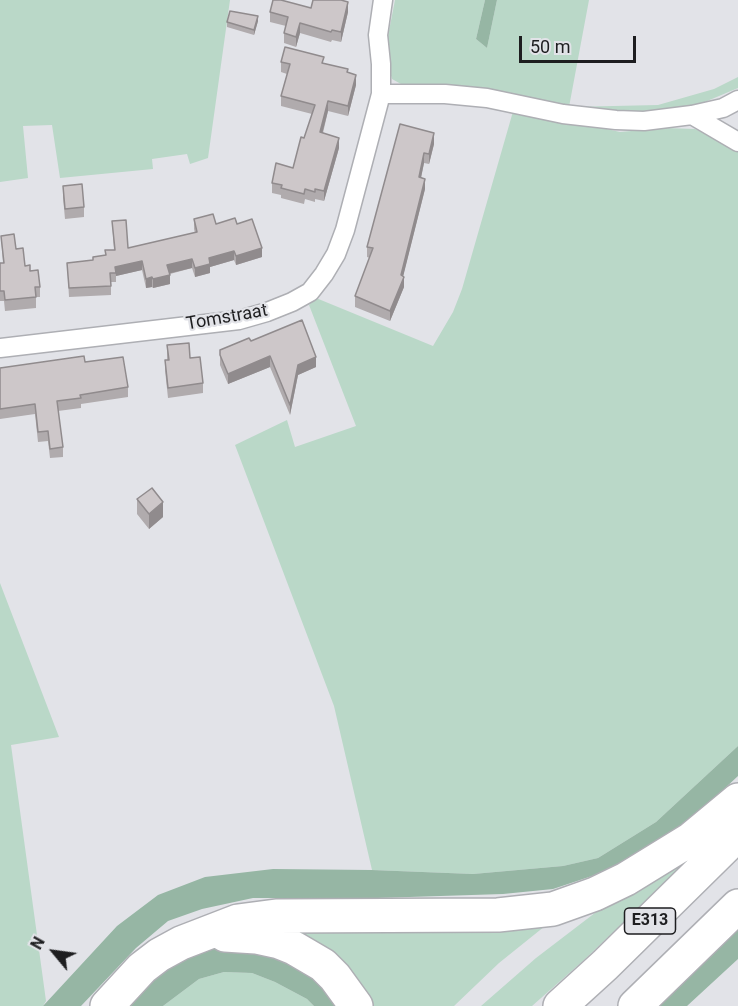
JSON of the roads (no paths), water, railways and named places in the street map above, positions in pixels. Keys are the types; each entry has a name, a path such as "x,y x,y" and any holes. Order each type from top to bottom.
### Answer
{"highway":[{"path":"107,1006 151,962 181,943 238,921 276,916 498,915 553,909 595,894 626,879 691,839 738,800"},
{"name":"E313","path":"560,1006 738,834"},
{"name":"E313","path":"635,1006 738,906"},
{"path":"199,935 256,937 294,948 335,976 356,1006"}],"street":[{"name":"Tomstraat","path":"0,348 239,320 267,312 310,292 336,254 345,230 381,94 378,35 383,0"},
{"path":"381,94 445,94 487,98 563,114 644,121 692,115 723,108 738,100"},
{"path":"692,115 738,142"}]}
